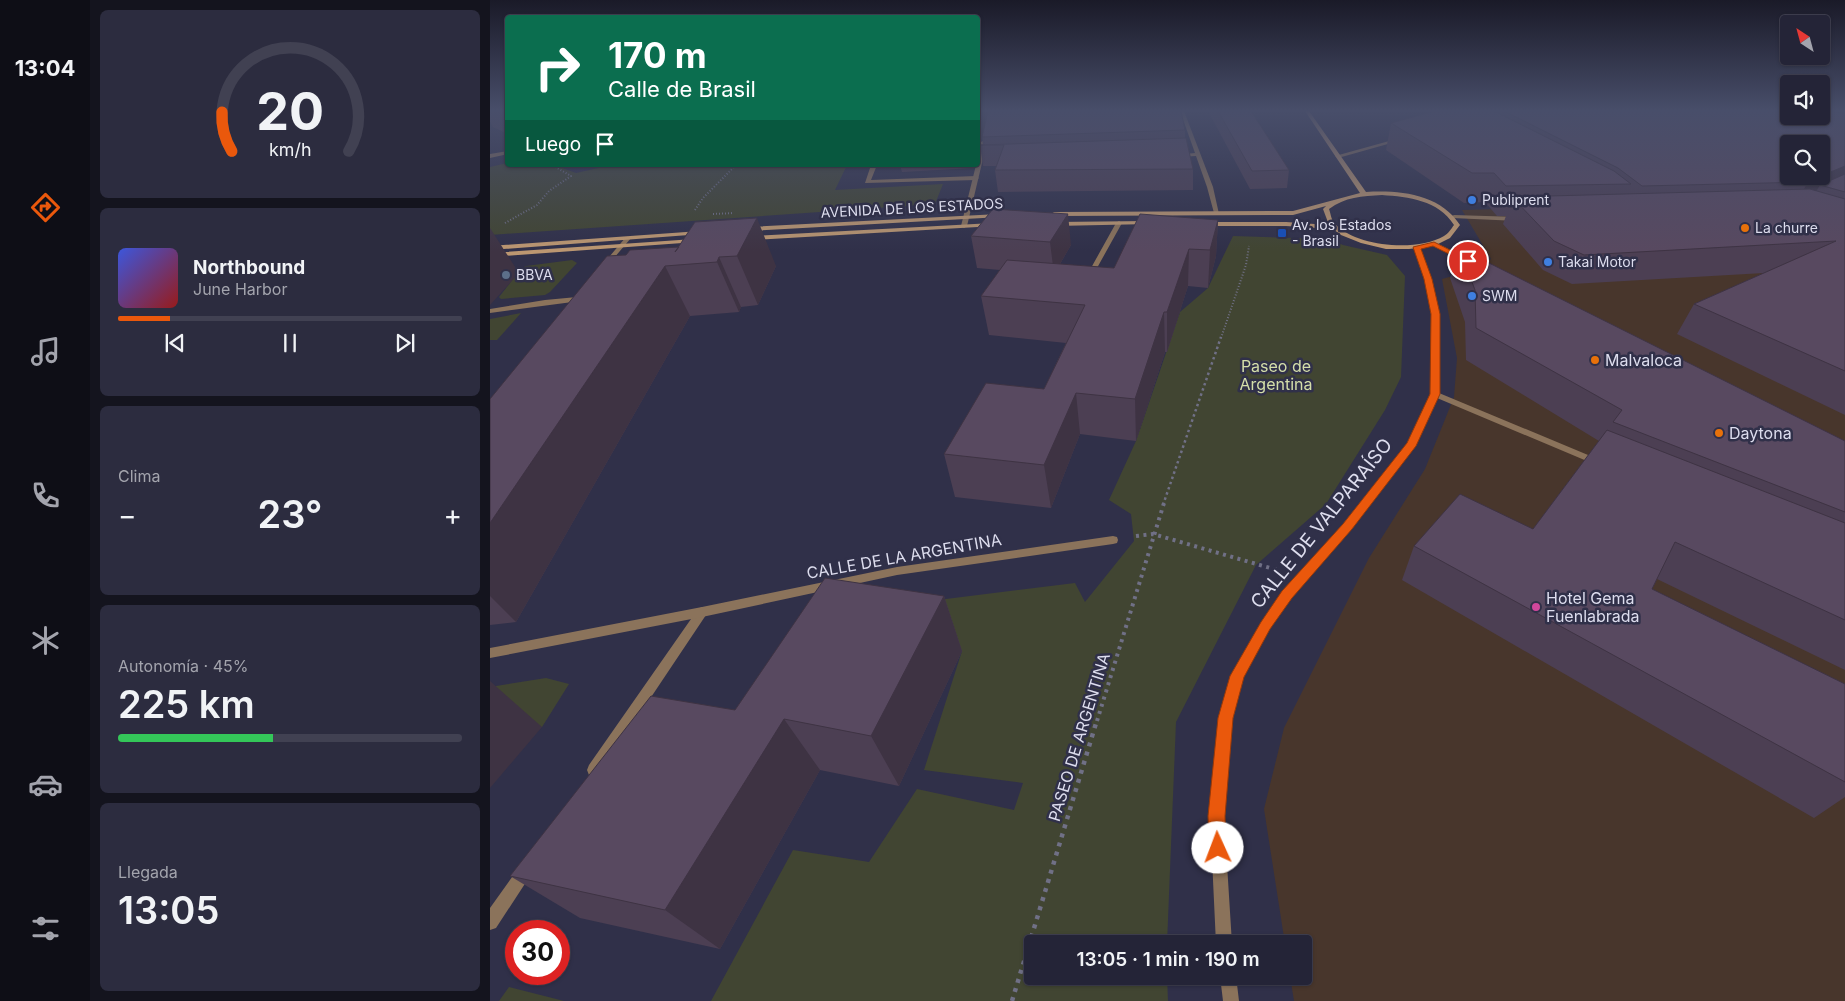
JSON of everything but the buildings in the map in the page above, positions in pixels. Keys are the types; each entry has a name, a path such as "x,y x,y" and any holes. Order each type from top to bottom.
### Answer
{"street":[{"path":"981,158 980,163 990,162"},
{"path":"1200,158 1217,213"},
{"path":"1339,158 1364,194"},
{"path":"873,167 867,182 976,178"},
{"path":"964,226 979,167"},
{"path":"1045,215 1293,213 1347,197 1364,194 1400,194 1439,206 1454,218 1457,225 1455,233 1447,239 1417,247 1377,245 1358,241 1332,227 1197,224"},
{"path":"1332,227 1326,218 1326,209 1334,202"},
{"name":"AVENIDA DE LOS ESTADOS","path":"742,230 1007,216"},
{"path":"1454,218 1526,219"},
{"path":"1088,278 1119,223"},
{"path":"1043,224 1158,223"},
{"name":"AVENIDA DE LOS ESTADOS","path":"746,238 1003,225"},
{"path":"490,248 704,232"},
{"path":"602,268 628,238"},
{"path":"490,256 698,241"},
{"path":"1434,244 1476,265"},
{"name":"CALLE DE VALPARAÍSO","path":"1224,935 1217,816 1226,718 1237,676 1266,626 1287,595 1347,526 1412,444 1435,394 1435,314 1428,279 1417,247"},
{"path":"490,311 580,296 571,306"},
{"path":"1435,394 1608,466"},
{"name":"CALLE DE LA ARGENTINA","path":"490,653 702,612 897,571 1113,540"},
{"path":"588,778 702,612"},
{"path":"490,922 534,858"},
{"path":"1229,985 1231,1001"}],"path":[{"path":"497,226 537,205 549,191 571,176 555,167"},
{"path":"680,234 703,198 734,167"},
{"path":"692,215 740,213"},
{"name":"PASEO DE ARGENTINA","path":"1012,1001 1153,534 1246,265 1252,224"},
{"path":"1113,540 1153,534 1256,565 1304,576"}],"shaded area":[{"path":"1775,202 1845,229 1845,1001 1294,1001 1291,985 1312,985 1312,935 1284,935 1264,809 1284,728 1369,558 1425,469 1454,397 1457,358 1442,279 1460,274 1491,259 1462,210"}],"green space":[{"path":"505,163 505,167 560,167 576,173 603,167 846,167 835,190 943,184 935,204 490,235 490,167"},
{"name":"Paseo de Argentina","path":"1233,236 1328,239 1343,245 1387,255 1405,276 1401,377 1385,410 1326,504 1256,565 1176,722 1167,935 1024,935 1024,985 1167,985 1168,1001 711,1001 793,850 869,862 917,789 1014,810 1023,783 924,770 962,651 874,608 1075,583 1085,602 1134,541 1131,514 1109,500 1136,441 1180,312 1208,288"},
{"path":"572,260 577,263 545,295 501,299 499,297 521,269 526,266"},
{"path":"521,313 497,340 490,340 490,319"},
{"path":"546,678 569,684 542,727 490,718 490,687"},
{"path":"509,987 564,1001 499,1001"}],"place":[{"name":"Publiprent","path":"1472,200"},
{"name":"La churre","path":"1745,228"},
{"name":"Av. los Estados - Brasil","path":"1282,233"},
{"name":"Takai Motor","path":"1548,262"},
{"name":"BBVA","path":"506,275"},
{"name":"SWM","path":"1472,296"},
{"name":"Malvaloca","path":"1595,360"},
{"name":"Daytona","path":"1719,433"},
{"name":"Hotel Gema Fuenlabrada","path":"1536,607"}],"route":[{"path":"1218,848 1217,816 1226,718 1237,676 1266,626 1287,595 1347,526 1412,444 1435,394 1435,314 1428,279 1417,247 1434,244 1468,261"}]}
